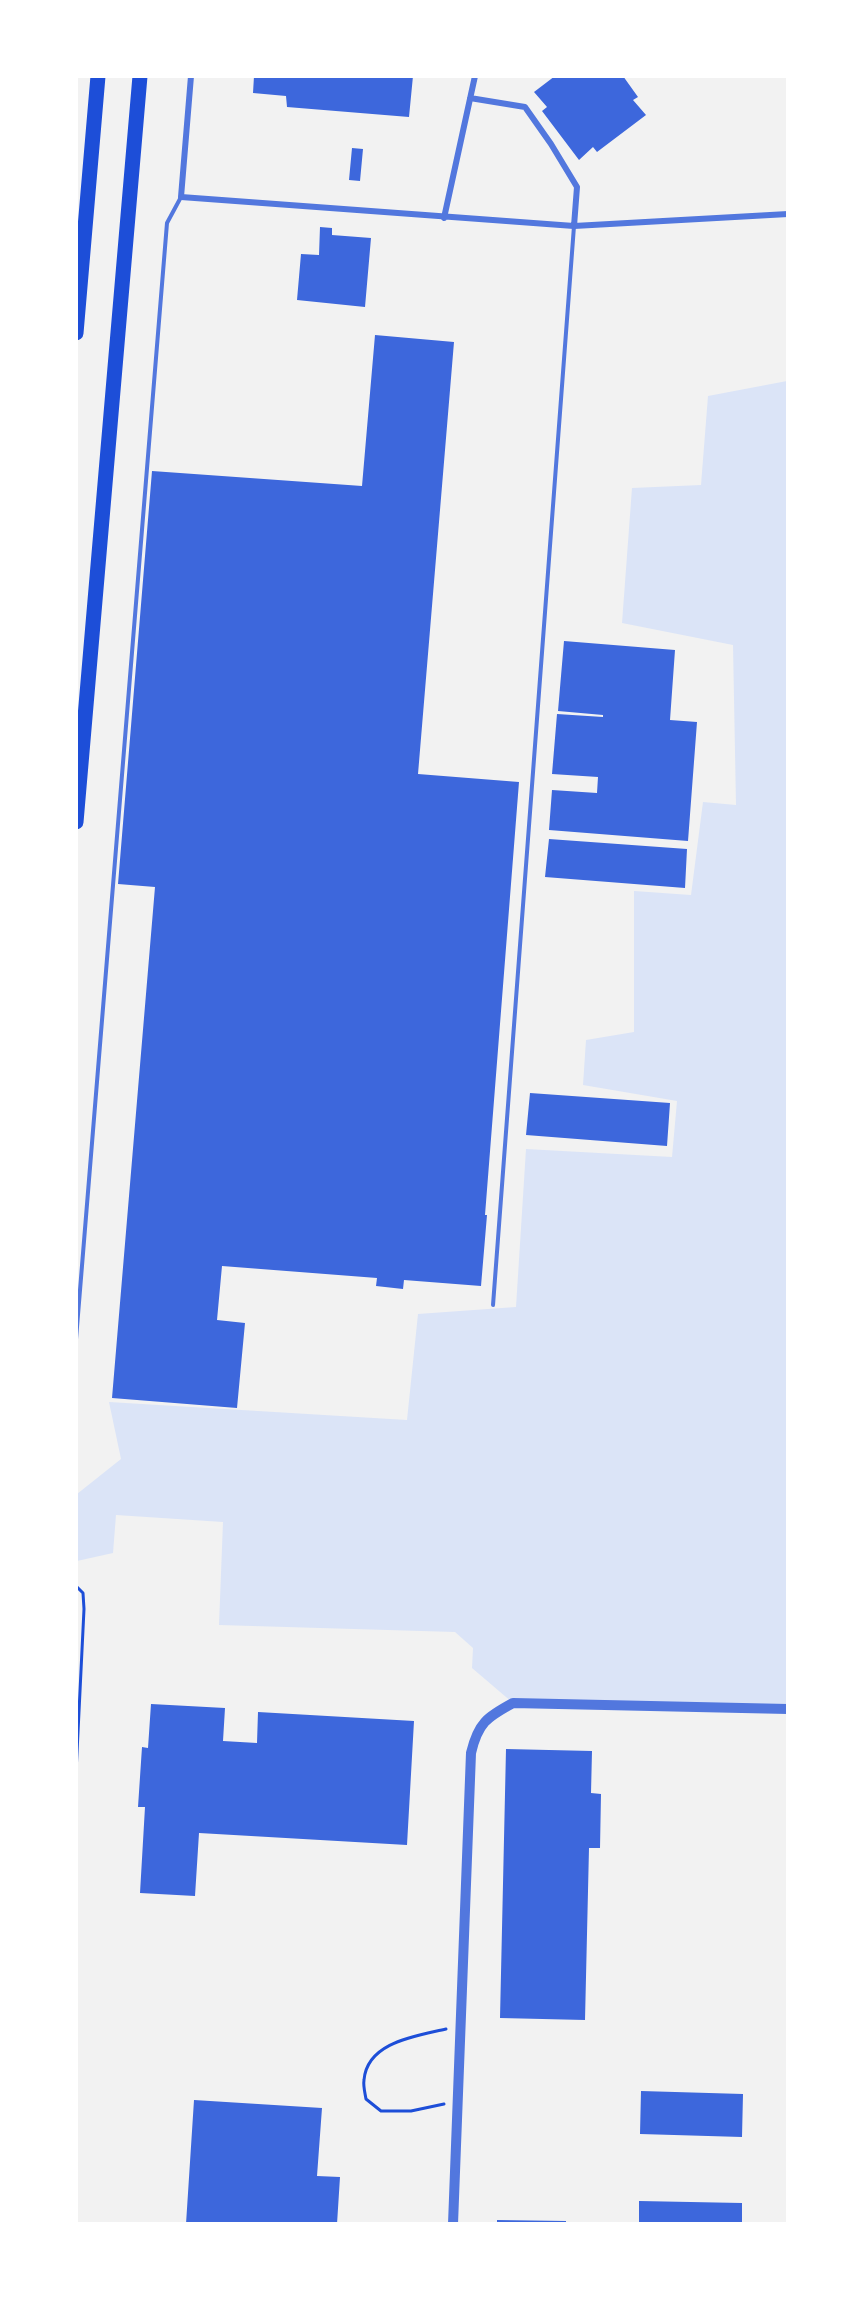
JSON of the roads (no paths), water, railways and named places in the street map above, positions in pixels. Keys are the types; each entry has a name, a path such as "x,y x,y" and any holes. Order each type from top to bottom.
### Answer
{"highway":[{"path":"76,333 98,76"},
{"path":"76,822 140,76"}],"street":[{"path":"191,76 181,197 574,226 788,214"},
{"path":"444,218 475,76"},
{"path":"470,98 525,107 577,187 574,226"},
{"path":"453,2223 471,1753 476,1733 492,1714 513,1703 788,1709"}],"lane":[{"path":"76,1339 167,223 181,197"},
{"path":"493,1305 574,226"}]}
